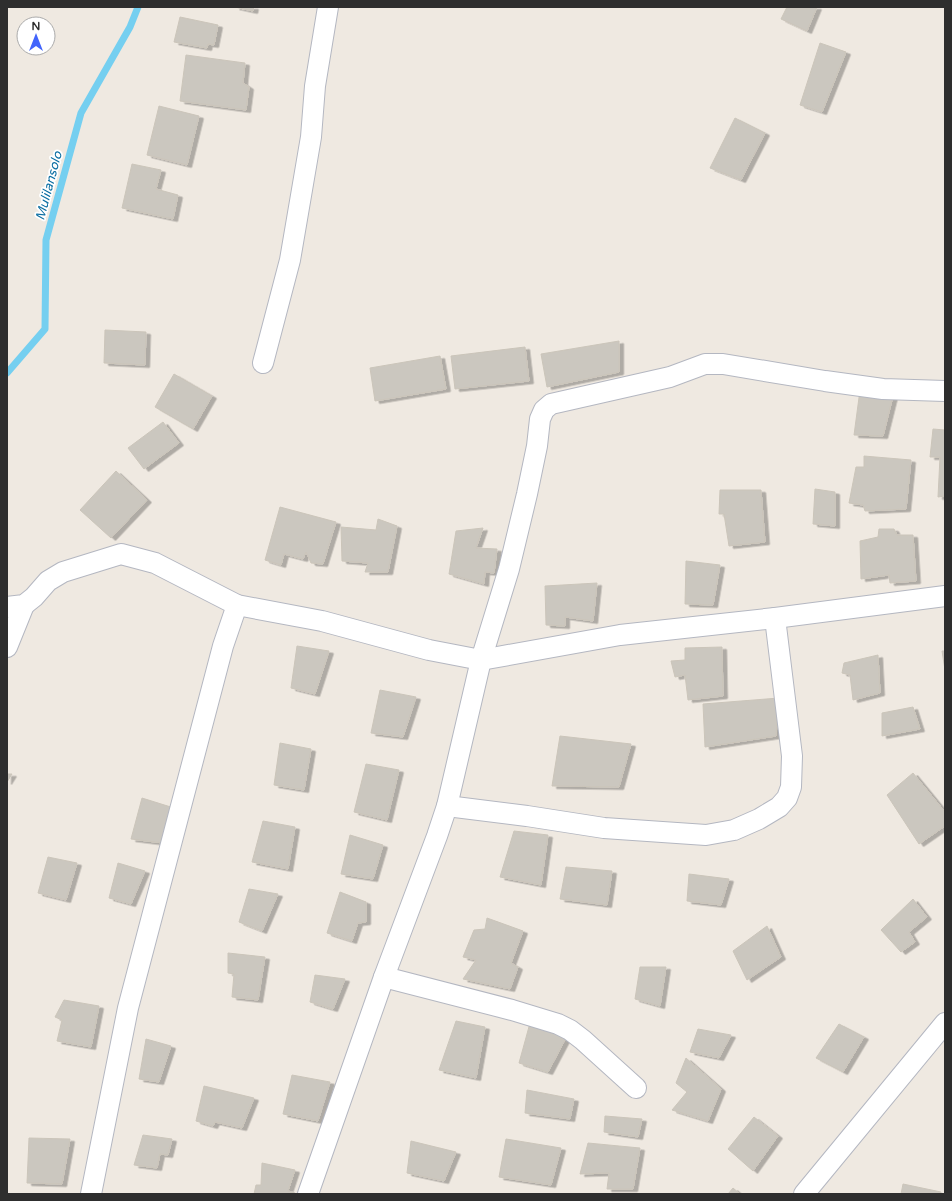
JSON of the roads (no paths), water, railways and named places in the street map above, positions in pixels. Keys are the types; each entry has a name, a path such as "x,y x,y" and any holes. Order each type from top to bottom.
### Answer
{"street":[{"path":"263,363 290,260 311,137 315,86 328,7"},
{"path":"308,1194 384,977 437,836 446,806 481,660 509,569 528,494 537,446 540,419 544,410 551,404 670,377 705,364 723,364 883,389 945,391"},
{"path":"7,647 15,606 34,597 48,581 63,572 121,554 155,562 237,605 322,621 429,650 481,660 620,635 775,618 945,596"},
{"path":"91,1194 128,1008 221,653 237,605"},
{"path":"446,806 528,816 604,828 706,835 734,830 759,819 779,807 787,798 792,781 792,756 775,618"},
{"path":"384,977 512,1010 558,1024 570,1030 583,1040 636,1088"},
{"path":"804,1194 945,1023"}],"waterway":[{"name":"Mulilansolo","path":"7,373 45,329 46,240 81,113 130,27 138,7"}]}
